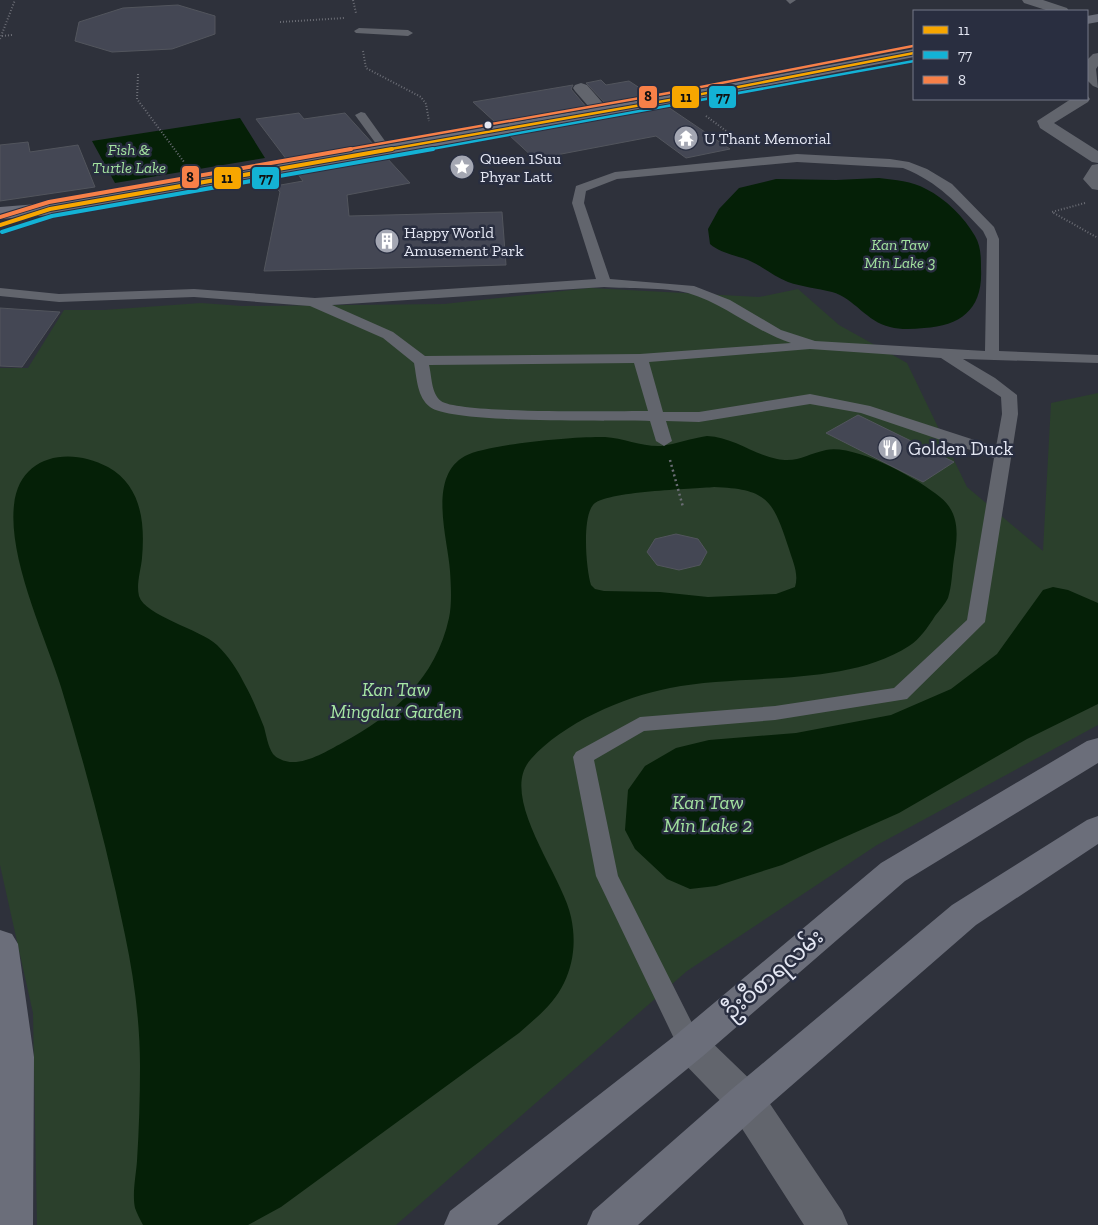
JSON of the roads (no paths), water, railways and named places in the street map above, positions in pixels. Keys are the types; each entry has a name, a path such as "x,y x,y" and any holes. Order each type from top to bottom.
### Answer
{"main road":[{"path":"0,222 50,209 602,112 913,52"},
{"name":"ဦးဝီစာရလမ်း","path":"466,1225 690,1045 893,872 1098,749"},
{"path":"608,1225 746,1101 964,915 1098,828"},
{"path":"0,944 15,1057 12,1225"}],"street":[{"path":"1029,0 1059,10"},
{"path":"1088,55 1098,57 1088,68 1091,76 1098,83"},
{"path":"581,88 602,112"},
{"path":"1080,100 1045,121 1046,125 1098,158"},
{"path":"1098,168 1092,179 1098,185"},
{"path":"690,1045 746,1101 827,1225"}],"lane":[{"path":"359,31 408,33"},
{"path":"361,115 386,150"},
{"path":"604,283 578,202 580,189 615,176 766,160 797,158 905,165 923,172 948,187 989,230 993,239 992,355"},
{"path":"0,292 59,298 194,293 313,302 604,283 689,290 725,303 776,333 813,345"},
{"path":"313,302 388,335 421,362 428,396 438,406 472,413 658,418 699,417 810,398 864,409 1003,456"},
{"path":"421,362 640,358 813,345 945,354 1098,359"},
{"path":"690,1045 607,876 583,757 640,724 775,713 900,694 976,622 1010,414 1009,395 990,381 945,354"},
{"path":"640,358 664,441"}],"water":[{"name":"Fish & Turtle Lake","path":"240,118 265,158 115,183 92,141"},
{"name":"Kan Taw Min Lake 3","path":"879,178 921,186 933,193 954,209 975,236 980,252 981,283 974,304 959,319 937,326 920,328 898,329 890,327 874,320 840,295 788,282 753,262 723,252 710,244 708,229 719,209 739,188 776,179 836,180"},
{"path":"707,436 725,439 768,457 784,460 797,459 826,450 853,452 885,464 930,489 947,503 956,525 957,533 951,583 945,603 917,640 883,659 854,668 824,674 699,684 652,692 595,713 544,746 531,759 523,775 522,794 535,836 566,900 573,926 574,942 570,967 564,983 550,1004 519,1033 281,1207 248,1225 143,1225 135,1208 134,1197 140,1102 140,1050 138,1017 131,967 104,841 88,779 61,687 22,573 14,526 14,505 18,488 25,475 36,465 48,459 78,457 108,467 128,484 139,507 142,519 143,545 138,587 139,596 143,603 151,610 198,633 217,645 236,668 250,694 273,754 287,762 295,762 320,755 378,721 410,693 434,659 443,639 449,618 451,601 450,571 442,509 443,493 446,478 453,466 465,456 512,444 554,439 605,437 661,446","holes":["714,487 732,488 758,495 773,509 794,563 796,573 795,587 776,594 708,597 660,592 604,591 595,589 591,585 587,556 587,521 593,505 600,500 669,490"]},
{"name":"Kan Taw Min Lake 2","path":"1053,587 1068,590 1098,603 1098,704 1027,739 899,813 782,865 716,886 690,889 667,879 635,849 625,830 628,790 645,766 676,748 709,740 796,733 891,715 951,689 997,654 1043,590"}],"place":[{"name":"U Thant Memorial","path":"686,138"},
{"name":"Queen 1Suu Phyar Latt","path":"462,167"},
{"name":"Happy World Amusement Park","path":"387,241"},
{"name":"Golden Duck","path":"890,448"}],"park label":[{"name":"Kan Taw Mingalar Garden","path":"396,700"}]}
